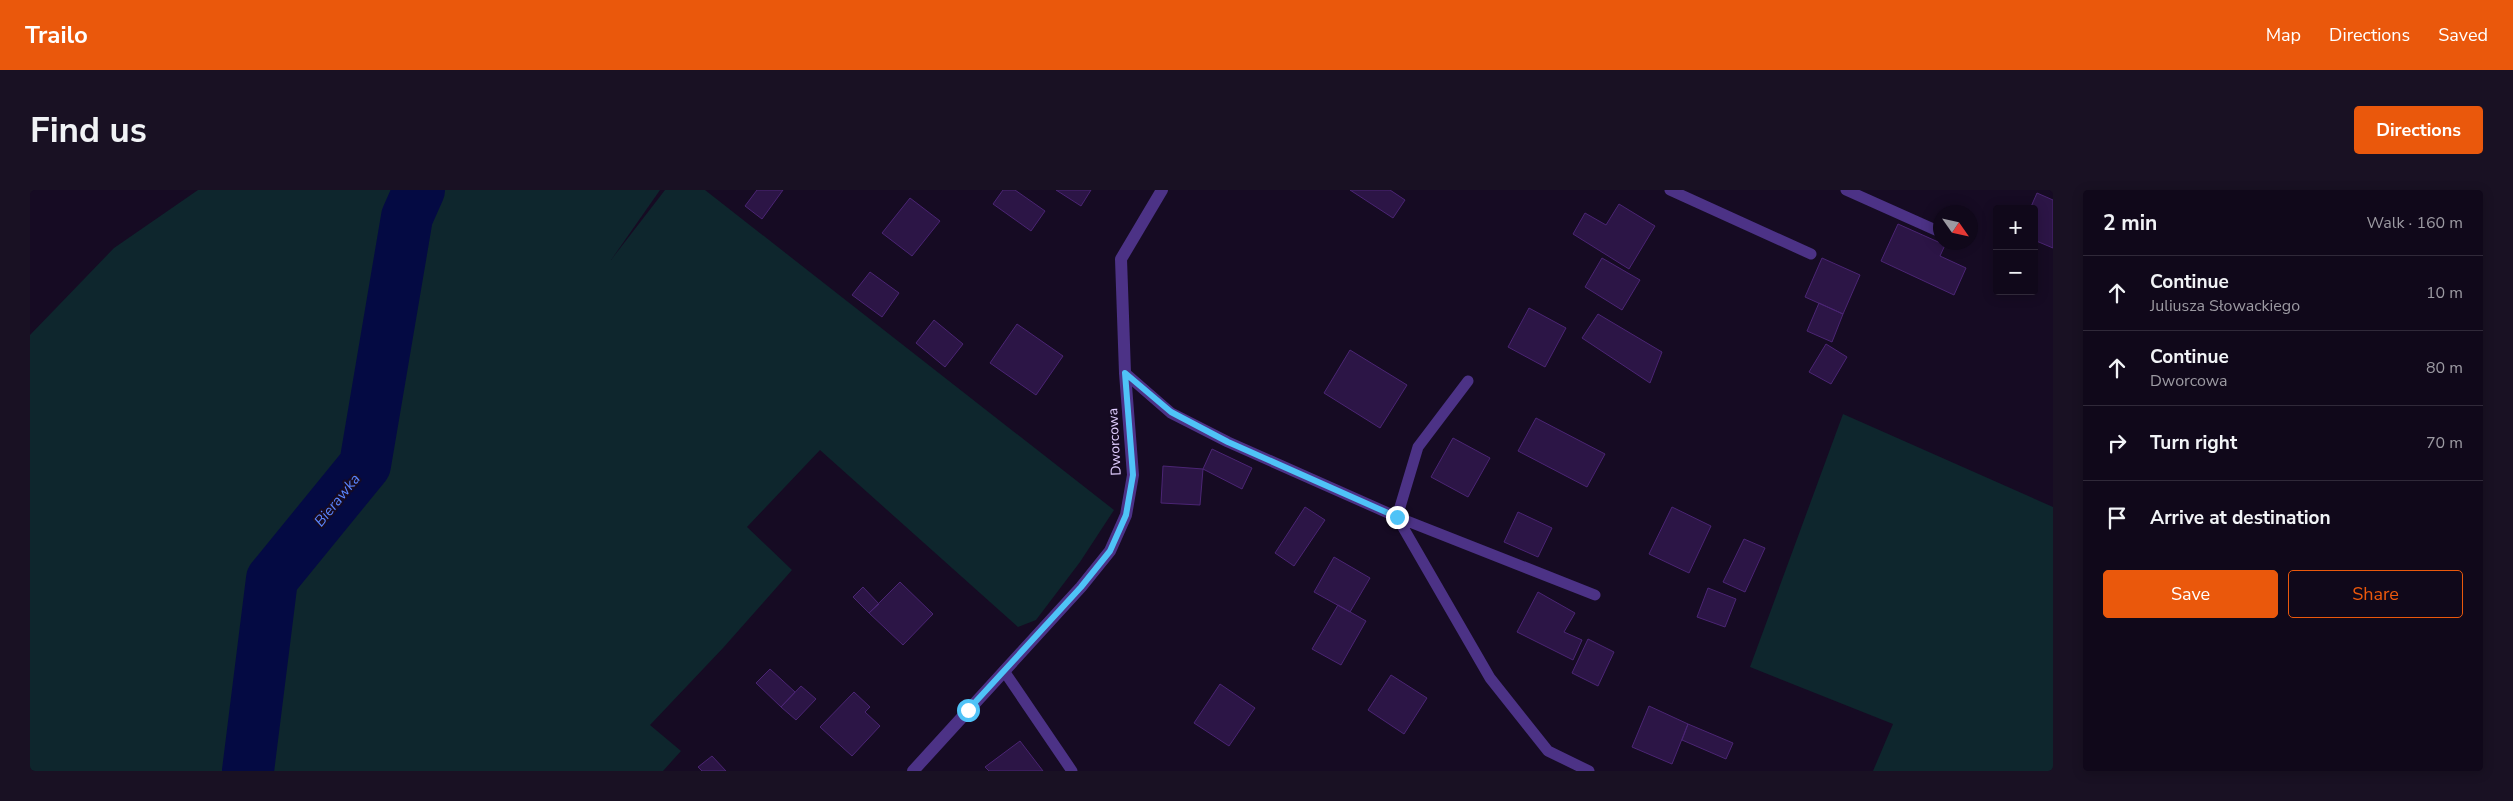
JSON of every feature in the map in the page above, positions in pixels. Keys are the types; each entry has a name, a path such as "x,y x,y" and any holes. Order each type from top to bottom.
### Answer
{"street":[{"name":"Dworcowa","path":"913,771 1081,587 1110,551 1126,515 1133,475 1125,373 1122,259 1162,190"}],"lane":[{"path":"1670,190 1811,254"},
{"path":"1846,190 1933,229"},
{"path":"1125,373 1171,412 1228,442 1397,517 1594,595"},
{"path":"1468,381 1418,447 1397,517 1490,678 1548,751 1589,771"},
{"path":"1008,666 1072,771"}],"shaded area":[{"path":"198,190 412,190 406,205 393,268 430,190 660,190 611,260 665,190 705,190 1114,510 1080,562 1036,620 1018,627 820,450 747,527 792,570 723,648 650,725 681,751 663,771 270,771 271,763 262,771 30,771 30,335 114,248"},
{"path":"1843,414 2053,507 2053,771 1873,771 1893,724 1750,667"}],"building":[{"path":"757,190 783,190 762,219 745,206"},
{"path":"1003,190 1015,190 1045,211 1031,231 993,204"},
{"path":"1056,190 1091,190 1081,206"},
{"path":"1350,190 1390,190 1405,200 1393,218"},
{"path":"2037,193 2053,200 2053,248 2038,242 2038,205 2032,205"},
{"path":"910,198 940,221 912,256 882,233"},
{"path":"1619,204 1655,226 1629,269 1573,234 1585,213 1606,225"},
{"path":"1898,224 1933,240 1933,250 1943,250 1940,256 1966,268 1954,295 1881,261"},
{"path":"1602,258 1640,280 1622,310 1585,287"},
{"path":"1822,258 1860,275 1843,314 1805,297"},
{"path":"870,272 899,293 882,317 852,295"},
{"path":"1819,303 1843,314 1832,342 1807,331"},
{"path":"1529,308 1566,328 1545,367 1508,347"},
{"path":"1598,314 1662,352 1650,383 1582,338"},
{"path":"934,320 963,344 945,367 916,343"},
{"path":"1017,324 1063,356 1036,395 990,363"},
{"path":"1826,344 1847,357 1831,384 1809,372"},
{"path":"1350,350 1407,385 1380,428 1324,393"},
{"path":"1536,418 1605,454 1587,487 1518,451"},
{"path":"1453,438 1490,458 1468,497 1431,477"},
{"path":"1212,449 1252,468 1242,489 1203,469"},
{"path":"1163,466 1203,469 1200,505 1161,503"},
{"path":"1305,507 1325,520 1294,566 1275,553"},
{"path":"1672,507 1711,526 1689,573 1649,554"},
{"path":"1518,512 1552,528 1538,557 1504,542"},
{"path":"1744,539 1765,548 1745,592 1723,582"},
{"path":"1334,557 1370,578 1350,612 1314,592"},
{"path":"900,582 933,614 903,645 869,613"},
{"path":"863,587 879,604 869,613 853,597"},
{"path":"1708,588 1736,599 1725,627 1697,617"},
{"path":"1538,592 1575,613 1564,632 1582,640 1573,660 1517,632"},
{"path":"1338,605 1366,621 1341,665 1312,649"},
{"path":"1588,639 1614,652 1598,686 1572,673"},
{"path":"770,669 795,692 781,707 756,683"},
{"path":"1391,675 1427,698 1404,734 1368,710"},
{"path":"1220,684 1255,708 1229,746 1194,723"},
{"path":"801,686 816,699 796,720 781,707"},
{"path":"854,692 870,707 865,712 880,726 852,756 820,727"},
{"path":"1649,706 1688,724 1672,764 1632,747"},
{"path":"1688,724 1733,743 1726,759 1682,740"},
{"path":"1020,741 1043,771 989,771 985,767"},
{"path":"712,756 726,771 702,771 698,767"}],"waterway":[{"name":"Bierawka","path":"248,771 272,579 365,465 407,217 419,190"}],"route":[{"path":"968,710 1081,587 1110,551 1126,515 1133,475 1125,373 1171,412 1228,442 1397,517"}]}
